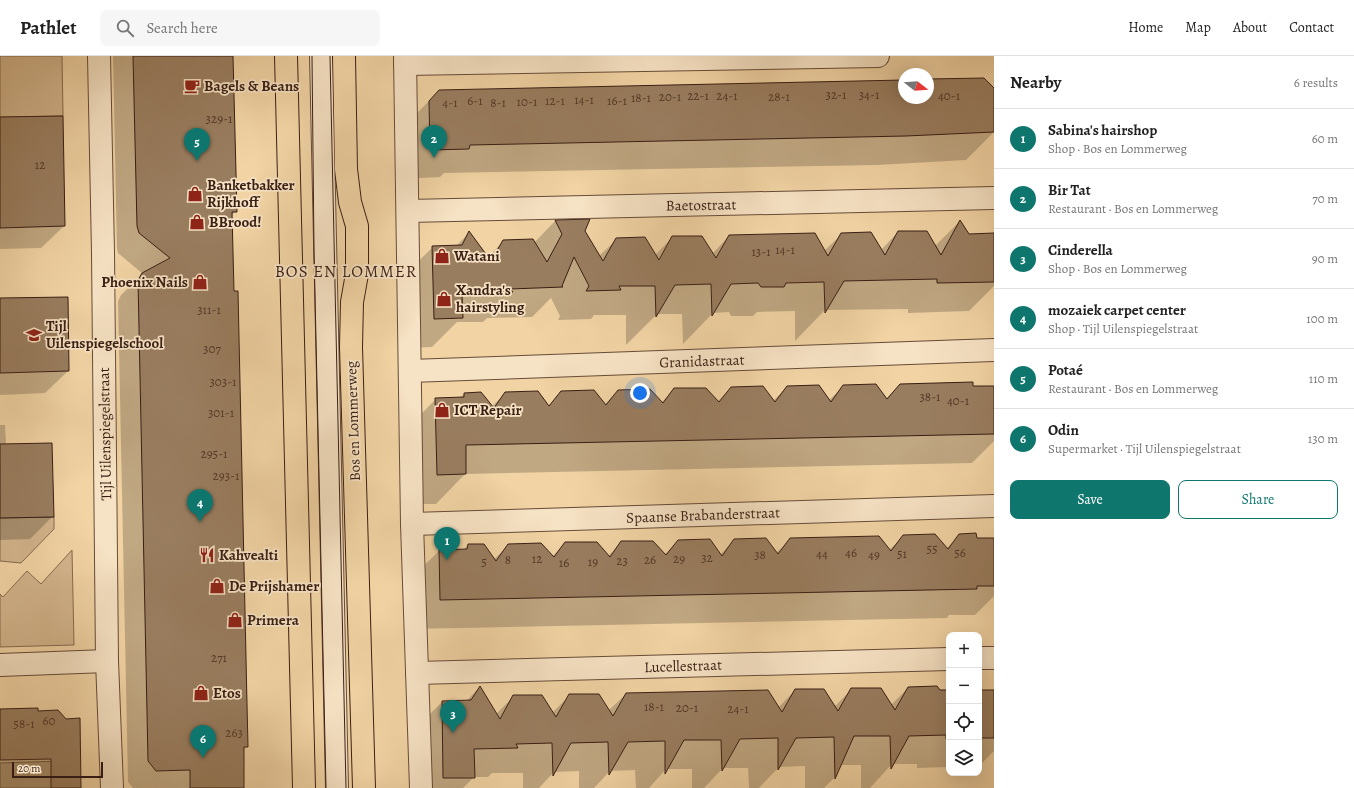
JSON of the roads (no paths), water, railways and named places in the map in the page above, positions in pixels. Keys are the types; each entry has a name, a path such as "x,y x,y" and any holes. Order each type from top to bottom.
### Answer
{"main road":[{"path":"286,56 304,788"},
{"name":"Bos en Lommerweg","path":"344,56 346,169 350,202 357,226 357,274 352,302 351,347 364,788"}],"street":[{"name":"Tijl Uilenspiegelstraat","path":"99,56 103,252 107,661 112,788"},
{"name":"Bos en Lommerweg","path":"321,56 337,788"},
{"path":"421,788 412,524 405,60 878,56"},
{"name":"Baetostraat","path":"408,211 994,198"},
{"name":"Granidastraat","path":"410,371 994,350"},
{"name":"Spaanse Brabanderstraat","path":"412,524 994,506"},
{"path":"982,658 994,658"},
{"name":"Lucellestraat","path":"417,673 946,659"},
{"path":"0,665 107,661"}],"tram line":[{"path":"312,56 314,250 326,788"},
{"path":"330,56 346,788"}],"place":[{"name":"Bagels & Beans","path":"192,86"},
{"name":"Bir Tat","path":"434,158"},
{"name":"Potaé","path":"197,161"},
{"name":"Banketbakker Rijkhoff","path":"195,194"},
{"name":"BBrood!","path":"197,222"},
{"name":"Watani","path":"442,256"},
{"name":"Phoenix Nails","path":"200,282"},
{"name":"Xandra's hairstyling","path":"444,299"},
{"name":"Tijl Uilenspiegelschool","path":"34,335"},
{"name":"ICT Repair","path":"442,410"},
{"name":"mozaiek carpet center","path":"200,522"},
{"name":"Kahvealti","path":"207,555"},
{"name":"Sabina's hairshop","path":"447,560"},
{"name":"De Prijshamer","path":"217,586"},
{"name":"Primera","path":"235,620"},
{"name":"Etos","path":"201,693"},
{"name":"Cinderella","path":"453,733"},
{"name":"Odin","path":"203,758"}],"district":[{"name":"BOS EN LOMMER","path":"346,271"}]}
